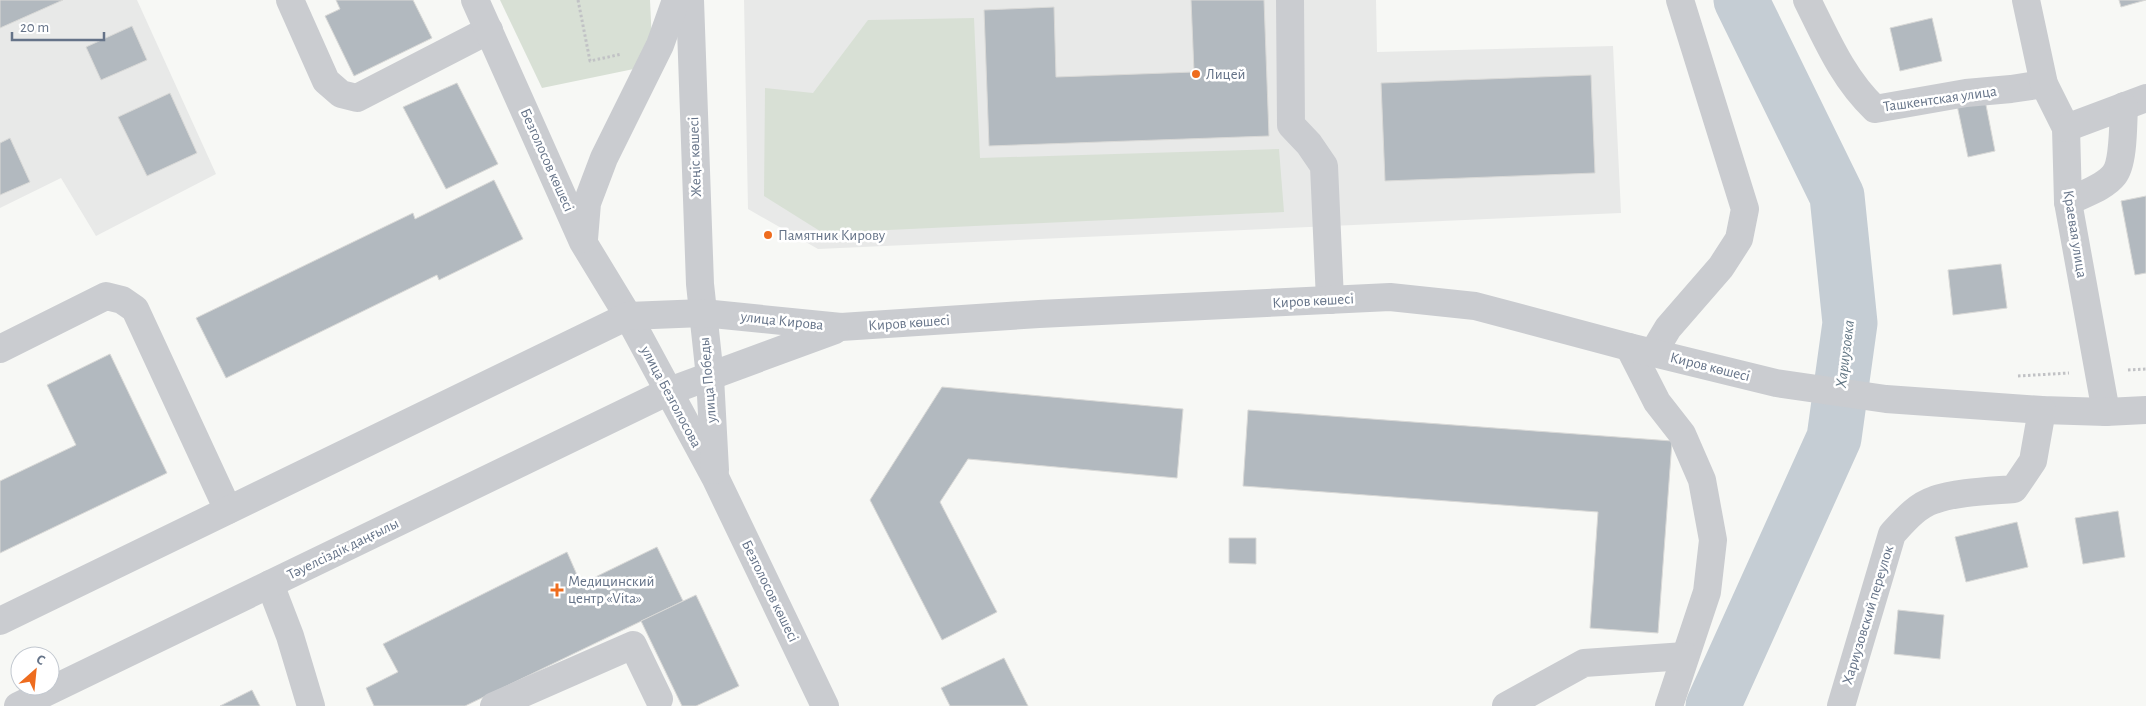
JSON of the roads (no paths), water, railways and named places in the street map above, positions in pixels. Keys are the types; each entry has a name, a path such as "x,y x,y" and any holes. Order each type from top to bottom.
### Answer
{"street":[{"path":"290,0 326,81 341,94 357,98 489,30"},
{"name":"Безголосов көшесі","path":"475,0 583,242 628,316"},
{"path":"583,242 587,203 604,158 660,45 676,0"},
{"name":"Жеңіс көшесі","path":"690,0 700,284 703,313"},
{"path":"1290,0 1292,125 1310,144 1324,166 1330,300"},
{"path":"1669,706 1707,592 1713,540 1702,480 1682,434 1657,402 1641,350 1668,328 1721,267 1739,239 1745,209 1680,0"},
{"name":"Ташкентская улица","path":"1807,0 1834,53 1859,94 1875,109 1966,93 2011,90 2044,84"},
{"name":"Краевая улица","path":"2026,0 2044,84 2066,128 2068,202 2106,412"},
{"path":"2066,128 2135,102"},
{"path":"2068,202 2103,184 2115,174 2135,102"},
{"path":"0,349 106,296 122,300 135,309 228,510"},
{"name":"Киров көшесі","path":"841,327 1039,314 1390,297 1474,306 1776,383 1886,399 2042,410"},
{"name":"улица Кирова","path":"628,316 703,313 841,327"},
{"name":"улица Победы","path":"703,313 710,377 715,477"},
{"path":"0,621 628,316"},
{"name":"улица Безголосова","path":"628,316 715,477"},
{"name":"улица Кирова","path":"668,392 841,327"},
{"name":"Тәуелсіздік даңғылы","path":"18,706 54,698 270,584 668,392"},
{"path":"2042,410 2106,412 2146,410"},
{"name":"Хариузовский переулок","path":"1841,706 1892,534 1908,515 1933,500 1978,492 2014,489 2033,461 2042,410"},
{"name":"Безголосов көшесі","path":"715,477 825,706"},
{"path":"270,584 290,636 311,706"},
{"path":"494,706 633,645 659,700"},
{"path":"1506,706 1584,663 1685,656"}],"waterway":[{"name":"Хариузовка","path":"1713,706 1834,438 1850,323 1837,196 1741,0"}],"place":[{"name":"Лицей","path":"1196,74"},
{"name":"Памятник Кирову","path":"768,235"},
{"name":"Медицинский центр «Vita»","path":"557,590"}]}
